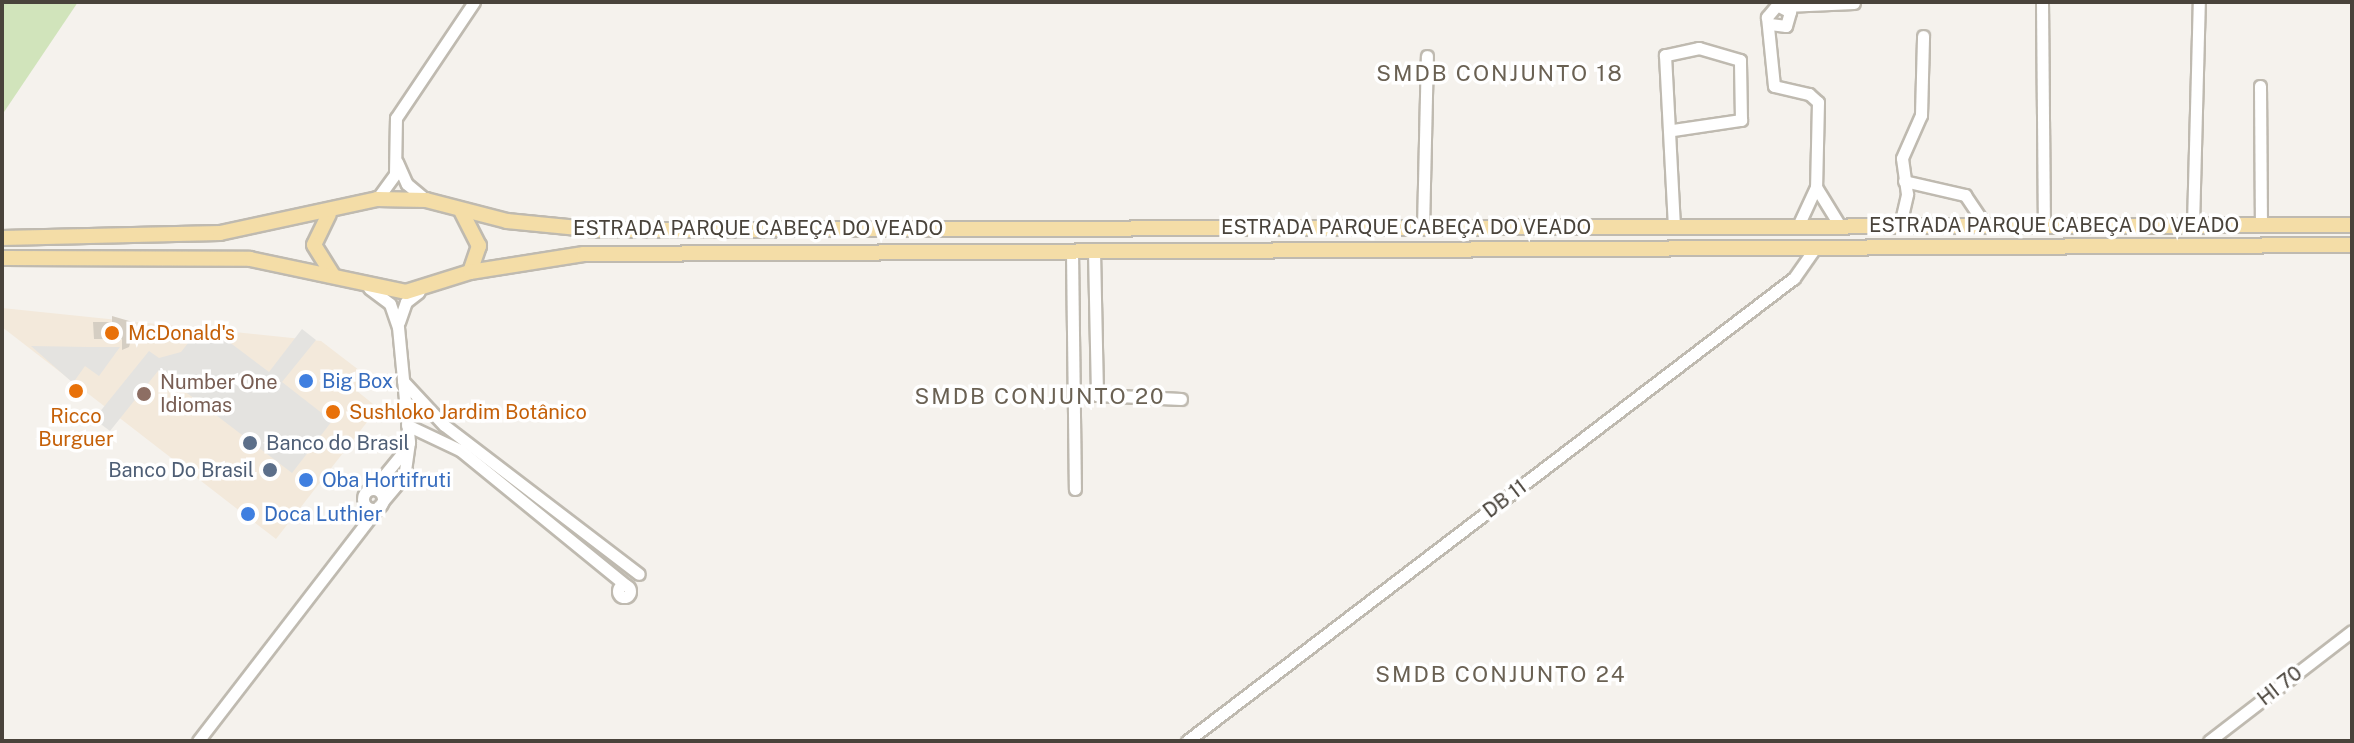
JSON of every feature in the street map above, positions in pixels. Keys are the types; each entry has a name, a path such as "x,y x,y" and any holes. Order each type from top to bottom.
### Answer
{"main road":[{"name":"ESTRADA PARQUE CABEÇA DO VEADO","path":"329,214 377,199 426,200 462,212 599,230 2352,225"},
{"path":"462,212 479,246 470,272"},
{"path":"2,238 220,233 329,214"},
{"path":"329,214 314,245 333,275"},
{"path":"2021,225 2021,249"},
{"path":"1648,250 1649,226"},
{"name":"ESTRADA PARQUE CABEÇA DO VEADO","path":"422,291 470,272 584,254 2352,245"},
{"path":"2,258 223,257 333,275 369,288 422,291"}],"street":[{"path":"377,199 390,186 397,161 396,118 474,2"},
{"path":"2042,2 2044,225"},
{"path":"2193,225 2199,2"},
{"path":"1798,226 1816,187 1818,102 1813,95 1774,86 1770,24 1786,26 1790,20 1785,6 1854,3"},
{"path":"1900,225 1904,181 1902,158 1921,115 1923,36"},
{"path":"1673,130 1741,120 1740,60 1699,48 1668,51 1664,61 1673,130 1674,226"},
{"path":"1423,228 1427,56"},
{"path":"2260,86 2261,225"},
{"path":"397,161 407,184 426,200"},
{"path":"1904,181 1965,195 1985,225"},
{"path":"1816,187 1840,226"},
{"name":"DB 11","path":"1187,741 1794,278 1814,249"},
{"path":"1072,251 1075,489"},
{"path":"1094,251 1097,395 1181,399"},
{"path":"198,741 404,476 409,442 398,327 390,304 369,288"},
{"path":"398,327 402,307 422,291"},
{"path":"403,381 444,425 639,574"},
{"path":"407,425 460,450 615,575 623,590"},
{"path":"354,540 365,504 364,495 399,463 409,442"},
{"path":"373,489 381,504"},
{"path":"365,504 381,504"},
{"name":"HI 70","path":"2209,741 2352,631"}],"shaded area":[{"path":"2,308 321,341 368,377 357,391 378,408 276,539 2,327"},
{"path":"204,323 269,372 302,329 316,340 282,382 332,421 292,473 158,371 110,431 94,419 149,351 159,358 181,352"},
{"path":"31,346 120,347 99,376 85,366 73,383"}],"green space":[{"path":"2,2 78,2 2,115"}],"building":[{"name":"McDonald's","path":"112,316 136,323 129,347 122,350 122,339 94,339 93,322 112,322"}],"place":[{"name":"McDonald's","path":"112,333"},
{"name":"Big Box","path":"306,381"},
{"name":"Ricco Burguer","path":"76,391"},
{"name":"Number One Idiomas","path":"144,394"},
{"name":"Sushloko Jardim Botânico","path":"333,412"},
{"name":"Banco do Brasil","path":"250,443"},
{"name":"Banco Do Brasil","path":"270,470"},
{"name":"Oba Hortifruti","path":"306,480"},
{"name":"Doca Luthier","path":"248,514"}],"district":[{"name":"SMDB CONJUNTO 18","path":"1500,74"},
{"name":"SMDB CONJUNTO 20","path":"1040,397"},
{"name":"SMDB CONJUNTO 24","path":"1501,675"}]}
